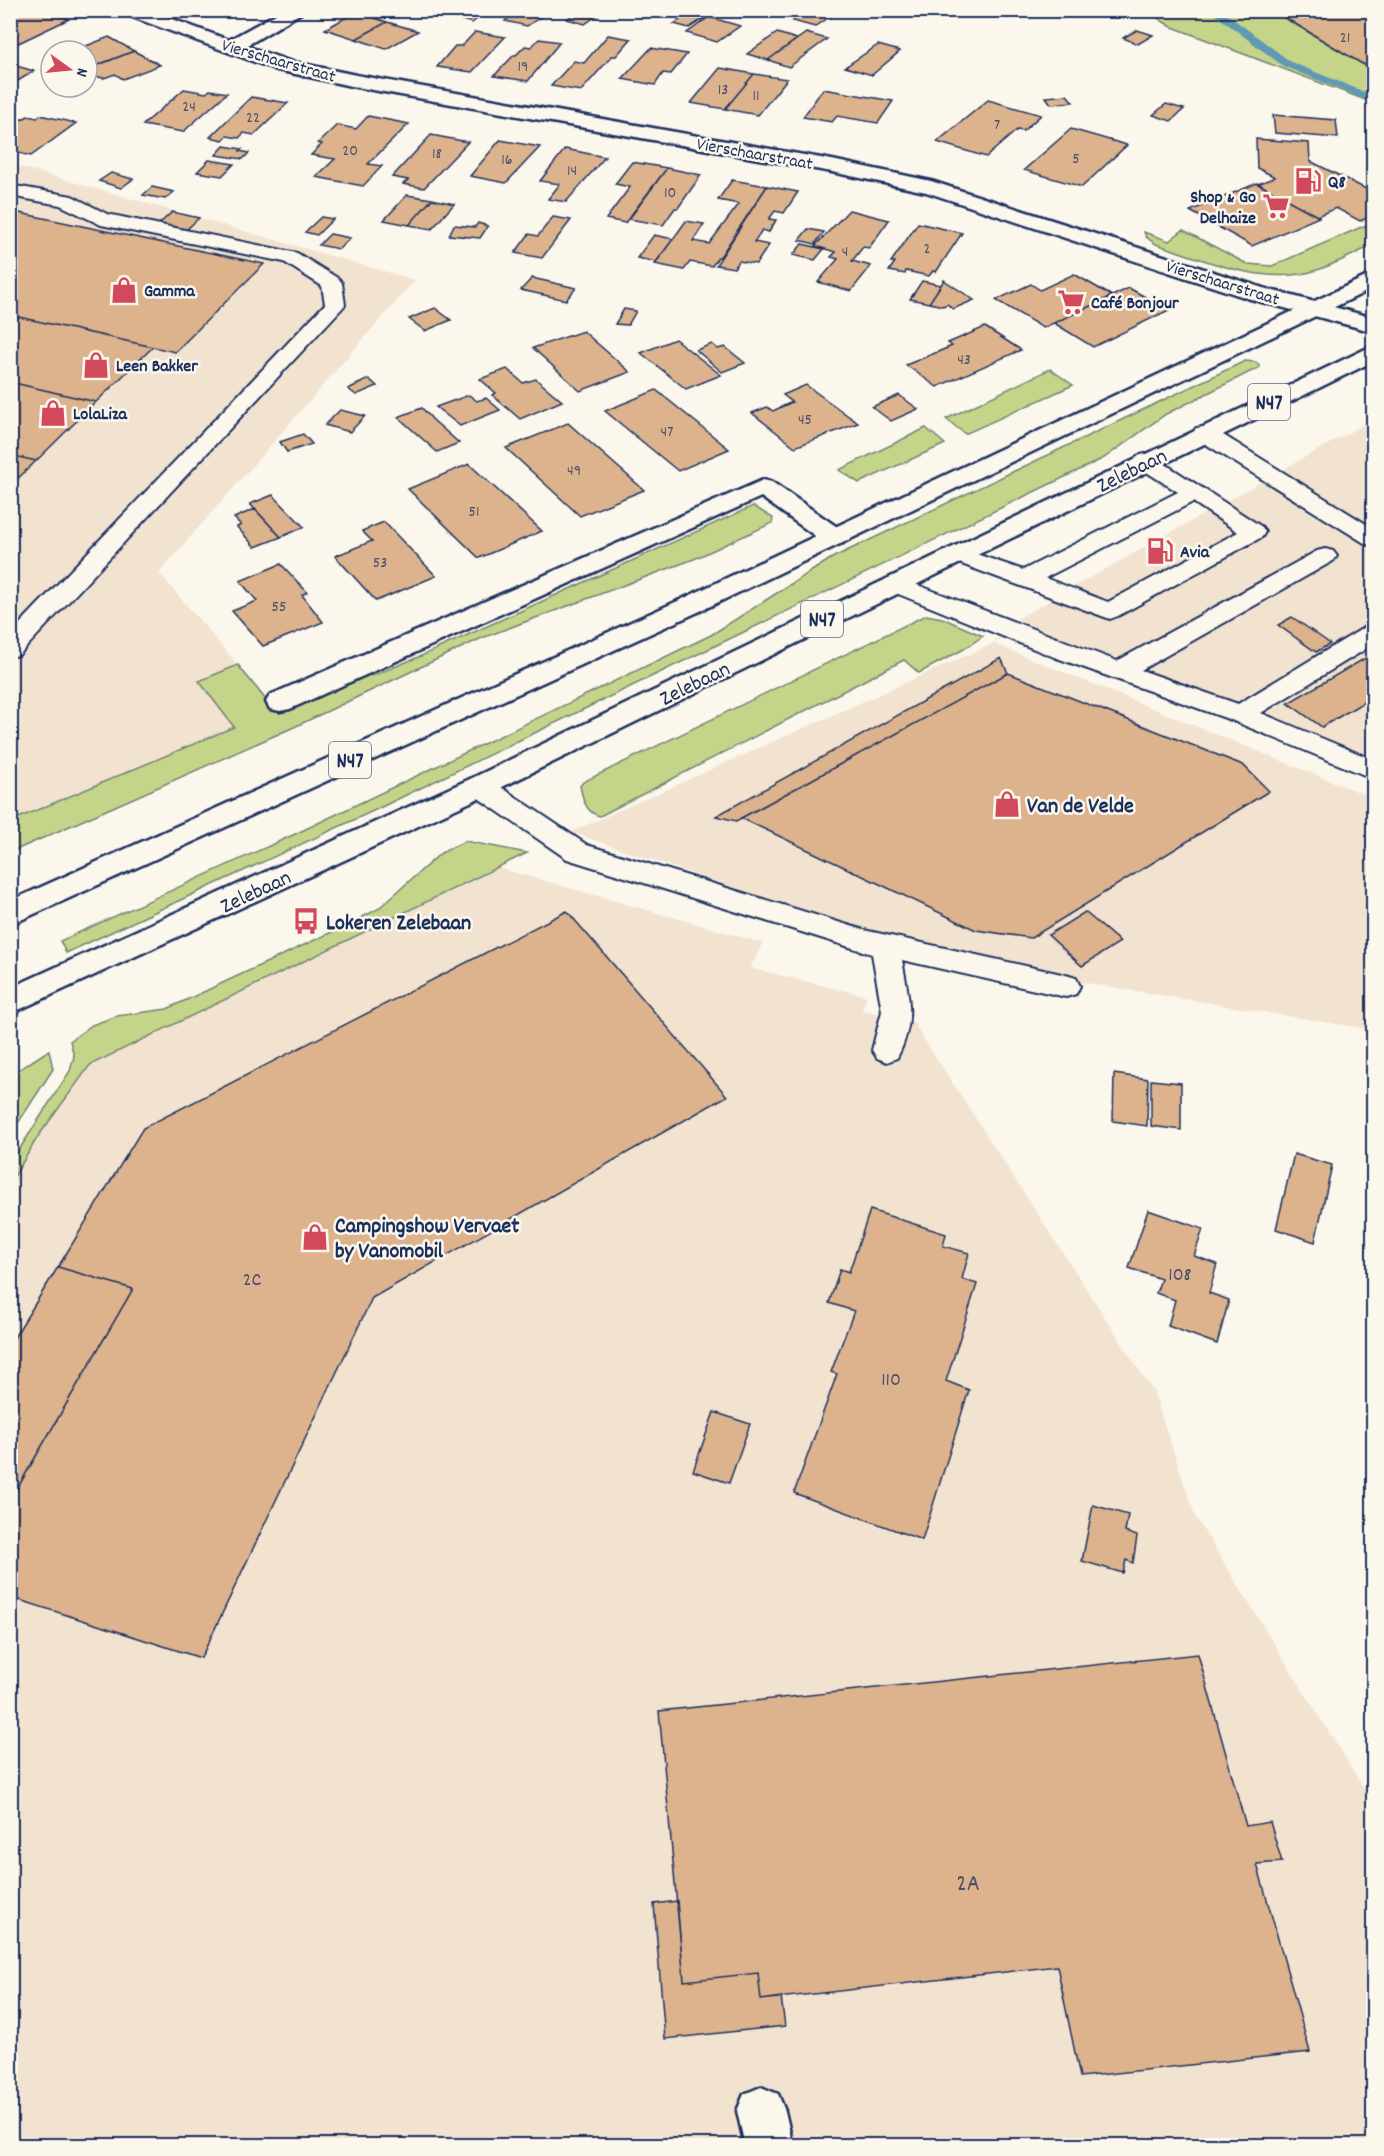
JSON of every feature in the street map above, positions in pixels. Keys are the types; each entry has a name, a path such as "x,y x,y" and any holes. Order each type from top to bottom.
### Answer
{"main road":[{"name":"Vierschaarstraat","path":"130,10 284,66 356,81 832,166 931,187 1254,293 1374,325"},
{"path":"230,47 297,10"},
{"name":"N47","path":"10,914 689,606 1308,308 1374,279"},
{"name":"Zelebaan","path":"10,1002 480,786 1145,461 1374,352"},
{"path":"280,702 763,487 834,537"}],"lane":[{"path":"10,190 64,200 101,219 290,257 332,283 335,305 10,649"},
{"path":"1204,433 1374,539"},
{"path":"956,554 1110,611 1254,532 1145,461"},
{"path":"1025,579 1194,493"},
{"path":"1119,671 1325,556"},
{"path":"894,584 935,602 1240,714 1374,770"},
{"path":"1240,714 1374,633"},
{"path":"480,786 578,852 885,945 1066,986"},
{"path":"885,945 897,1011 887,1050"}],"shaded area":[{"path":"10,164 415,280 159,573 292,728 11,852"},
{"path":"1373,419 1373,762 1017,621 994,644 1373,798 1373,1030 1037,975 829,921 571,832 992,644 1015,620"},
{"path":"499,868 763,943 750,968 867,996 862,1010 913,1022 1154,1393 1195,1516 1373,1803 1373,2145 11,2146 11,1182 37,1138 90,1065"}],"green space":[{"path":"1147,11 1272,11 1373,70 1373,103 1170,26"},
{"path":"1373,222 1373,245 1321,269 1294,275 1254,273 1214,264 1156,244 1146,237 1144,232 1169,241 1183,230 1247,264 1272,266"},
{"path":"1245,361 1256,362 1260,367 1166,414 1104,458 373,811 66,953 60,941 291,836 711,635 832,558"},
{"path":"1050,369 1073,385 965,434 946,419"},
{"path":"926,428 945,444 859,483 839,470"},
{"path":"753,506 773,518 772,523 694,559 482,638 292,728 11,852 11,821 234,727 199,681 238,665 274,710 363,672 372,676 421,656"},
{"path":"926,615 942,618 983,636 919,673 904,660 600,816 591,812 586,805 580,786 583,782"},
{"path":"465,841 527,853 90,1065 37,1138 11,1182 11,1162 70,1071 74,1056 70,1041 92,1025 117,1016 167,1009 349,924 378,909 441,853"},
{"path":"49,1050 53,1069 11,1134 11,1075"}],"building":[{"path":"20,10 46,10 69,19 10,47 10,35 18,32 10,29 10,15"},
{"path":"459,10 488,10 472,23 449,16"},
{"path":"520,10 532,10 545,14 527,26 505,21"},
{"path":"580,10 599,14 585,24 567,19"},
{"path":"808,10 838,11 815,27 793,21"},
{"path":"1272,10 1374,10 1374,70 1359,62"},
{"path":"356,12 387,22 356,39 325,29"},
{"path":"690,13 705,18 689,28 674,24"},
{"path":"709,17 740,26 717,42 687,33"},
{"path":"387,22 418,31 386,49 356,39"},
{"path":"1137,30 1153,35 1138,44 1123,38"},
{"path":"475,32 505,37 472,72 437,67 455,46 462,46"},
{"path":"777,33 797,39 768,60 747,54"},
{"path":"806,33 827,39 789,67 768,60"},
{"path":"608,35 631,39 616,56 612,56 581,91 551,86 574,61 584,63"},
{"path":"109,37 134,51 99,64 99,41"},
{"path":"539,39 560,42 528,81 494,76 514,55 525,46 531,47"},
{"path":"878,45 900,51 872,75 845,67"},
{"path":"651,48 687,54 671,74 663,73 655,85 622,79"},
{"path":"134,51 160,65 123,79 115,74 99,77 99,65"},
{"path":"13,65 34,71 10,86 10,67"},
{"path":"720,68 754,74 725,109 691,103"},
{"path":"754,74 787,79 758,115 725,109"},
{"path":"184,89 206,93 210,90 227,93 183,132 143,125"},
{"path":"823,89 893,101 878,123 837,116 832,122 803,117"},
{"path":"1067,95 1073,102 1051,104 1046,97"},
{"path":"251,97 288,103 254,135 244,133 239,138 227,136 223,140 210,137"},
{"path":"988,100 1041,115 1023,131 1017,130 986,157 937,142"},
{"path":"1166,104 1184,109 1171,121 1153,115"},
{"path":"40,115 76,123 31,156 10,151 10,125 28,116 37,118"},
{"path":"1273,115 1336,120 1338,138 1275,133"},
{"path":"368,116 409,124 368,164 382,166 363,186 316,177 335,159 311,155 322,144 318,143 337,125 356,129"},
{"path":"1071,129 1127,145 1082,187 1024,170"},
{"path":"431,135 468,142 424,188 403,184 408,180 392,177"},
{"name":"Q8","path":"1256,139 1309,143 1310,161 1374,193 1374,215 1360,221 1336,208 1317,216 1258,184 1275,177 1257,168"},
{"path":"500,140 540,147 506,183 470,176"},
{"path":"224,146 242,149 240,151 249,153 243,159 216,155"},
{"path":"565,149 605,157 566,202 548,199 560,184 540,181"},
{"path":"209,160 234,164 222,176 197,172"},
{"path":"632,162 667,168 625,223 606,219 630,187 615,184"},
{"path":"667,168 701,175 663,225 629,219"},
{"path":"111,173 133,179 121,188 99,181"},
{"path":"732,180 767,186 712,266 690,262 684,270 655,264 686,221 704,224 693,241 709,244 739,204 718,200"},
{"path":"1257,183 1319,217 1252,246 1190,211"},
{"path":"767,186 798,192 784,213 775,211 769,219 776,220 769,232 762,230 754,242 769,245 756,264 739,261 734,268 716,265"},
{"path":"152,187 174,192 165,199 143,195"},
{"path":"407,195 432,199 409,225 384,220"},
{"path":"432,199 454,204 432,229 409,225"},
{"path":"849,210 889,220 869,248 863,247 852,261 871,266 851,291 818,282 838,259 831,257 836,252 815,246"},
{"name":"Gamma","path":"10,211 264,264 175,352 10,315"},
{"path":"172,212 199,218 185,231 158,225"},
{"path":"321,217 333,219 317,235 305,232"},
{"path":"553,217 571,220 542,258 515,253 529,234 538,236"},
{"path":"478,223 488,226 480,238 449,235 454,225 475,227"},
{"path":"918,223 962,233 936,272 933,271 929,276 906,271 905,274 889,271 895,262 891,262"},
{"path":"808,229 824,232 815,244 799,240"},
{"path":"330,234 350,238 339,249 319,245"},
{"path":"654,235 673,239 656,262 637,258"},
{"path":"802,244 824,249 815,260 793,255"},
{"path":"1074,274 1112,296 1043,328 996,300 1031,284 1040,290"},
{"path":"532,278 576,288 566,300 521,290"},
{"path":"944,280 974,300 953,309 947,304 943,306 929,303"},
{"path":"922,281 941,285 929,303 910,299"},
{"path":"1129,288 1169,310 1093,347 1054,323"},
{"path":"435,308 451,320 425,331 409,319"},
{"path":"624,309 636,311 628,325 615,324"},
{"path":"10,315 153,347 96,402 10,382"},
{"path":"985,327 1021,350 937,387 906,365 952,346 948,343"},
{"path":"583,331 630,372 580,391 533,348"},
{"path":"675,339 721,375 686,389 641,353"},
{"path":"712,344 718,349 725,347 745,363 722,372 696,350"},
{"path":"507,369 523,383 536,379 562,401 520,419 492,395 496,393 480,379"},
{"path":"369,379 377,386 356,395 348,389"},
{"path":"10,382 96,402 36,461 10,455"},
{"path":"806,385 858,423 795,447 752,413 767,407 773,411 792,402 783,395"},
{"path":"656,390 729,449 678,471 605,411"},
{"path":"469,395 477,401 486,398 500,410 460,426 436,407"},
{"path":"899,395 918,409 891,421 872,407"},
{"path":"422,408 459,443 437,452 398,417"},
{"path":"340,410 365,416 350,432 325,425"},
{"path":"568,423 644,490 580,516 506,448"},
{"path":"303,434 312,444 287,452 280,442"},
{"path":"10,455 36,461 10,486"},
{"path":"469,464 542,531 479,558 408,489"},
{"path":"273,495 304,527 281,537 250,504"},
{"path":"255,509 281,537 255,547 237,527 241,525 234,518"},
{"path":"384,522 436,576 376,601 335,556 372,541 362,531"},
{"path":"281,564 307,592 302,595 323,622 263,646 232,611 257,601 240,581"},
{"path":"1292,617 1330,644 1316,652 1278,625"},
{"path":"1374,653 1374,696 1322,727 1288,703"},
{"path":"1001,658 1008,673 736,821 716,816"},
{"name":"Van de Velde","path":"1008,673 1243,765 1269,791 1031,938 976,930 741,818"},
{"path":"567,911 727,1096 372,1298 201,1658 10,1597 10,1501 133,1289 58,1267 143,1128"},
{"path":"1085,912 1120,942 1082,966 1048,935"},
{"path":"1114,1074 1148,1079 1147,1126 1113,1121"},
{"path":"1151,1080 1181,1083 1181,1130 1151,1126"},
{"path":"1294,1154 1332,1165 1315,1242 1276,1229"},
{"path":"870,1210 946,1234 943,1246 969,1253 962,1279 977,1284 946,1381 969,1390 922,1540 794,1493 837,1374 831,1372 854,1311 829,1303 840,1269 849,1272"},
{"path":"1148,1210 1203,1229 1194,1256 1217,1264 1209,1293 1229,1300 1217,1344 1168,1326 1175,1300 1156,1293 1161,1279 1129,1268"},
{"path":"58,1267 133,1289 10,1501 10,1344"},
{"path":"714,1412 750,1424 729,1483 693,1471"},
{"path":"1093,1505 1128,1515 1125,1532 1137,1536 1133,1563 1126,1560 1123,1573 1082,1561"},
{"path":"1198,1654 1246,1826 1270,1822 1282,1862 1257,1864 1310,2052 1080,2077 1057,1966 761,2000 758,1973 684,1981 659,1711"},
{"path":"677,1901 684,1981 758,1973 761,2000 781,1997 785,2026 665,2039 654,1904"}],"waterway":[{"path":"1034,10 1064,16 1072,10"},
{"path":"1214,10 1287,64 1374,100"}],"place":[{"name":"Q8","path":"1308,181"},
{"name":"Shop & Go Delhaize","path":"1276,206"},
{"name":"Gamma","path":"124,290"},
{"name":"Café Bonjour","path":"1071,302"},
{"name":"Leen Bakker","path":"96,365"},
{"name":"LolaLiza","path":"53,413"},
{"name":"Avia","path":"1160,551"},
{"name":"Van de Velde","path":"1007,804"},
{"name":"Lokeren Zelebaan","path":"306,921"},
{"name":"Campingshow Vervaet by Vanomobil","path":"315,1237"}]}
